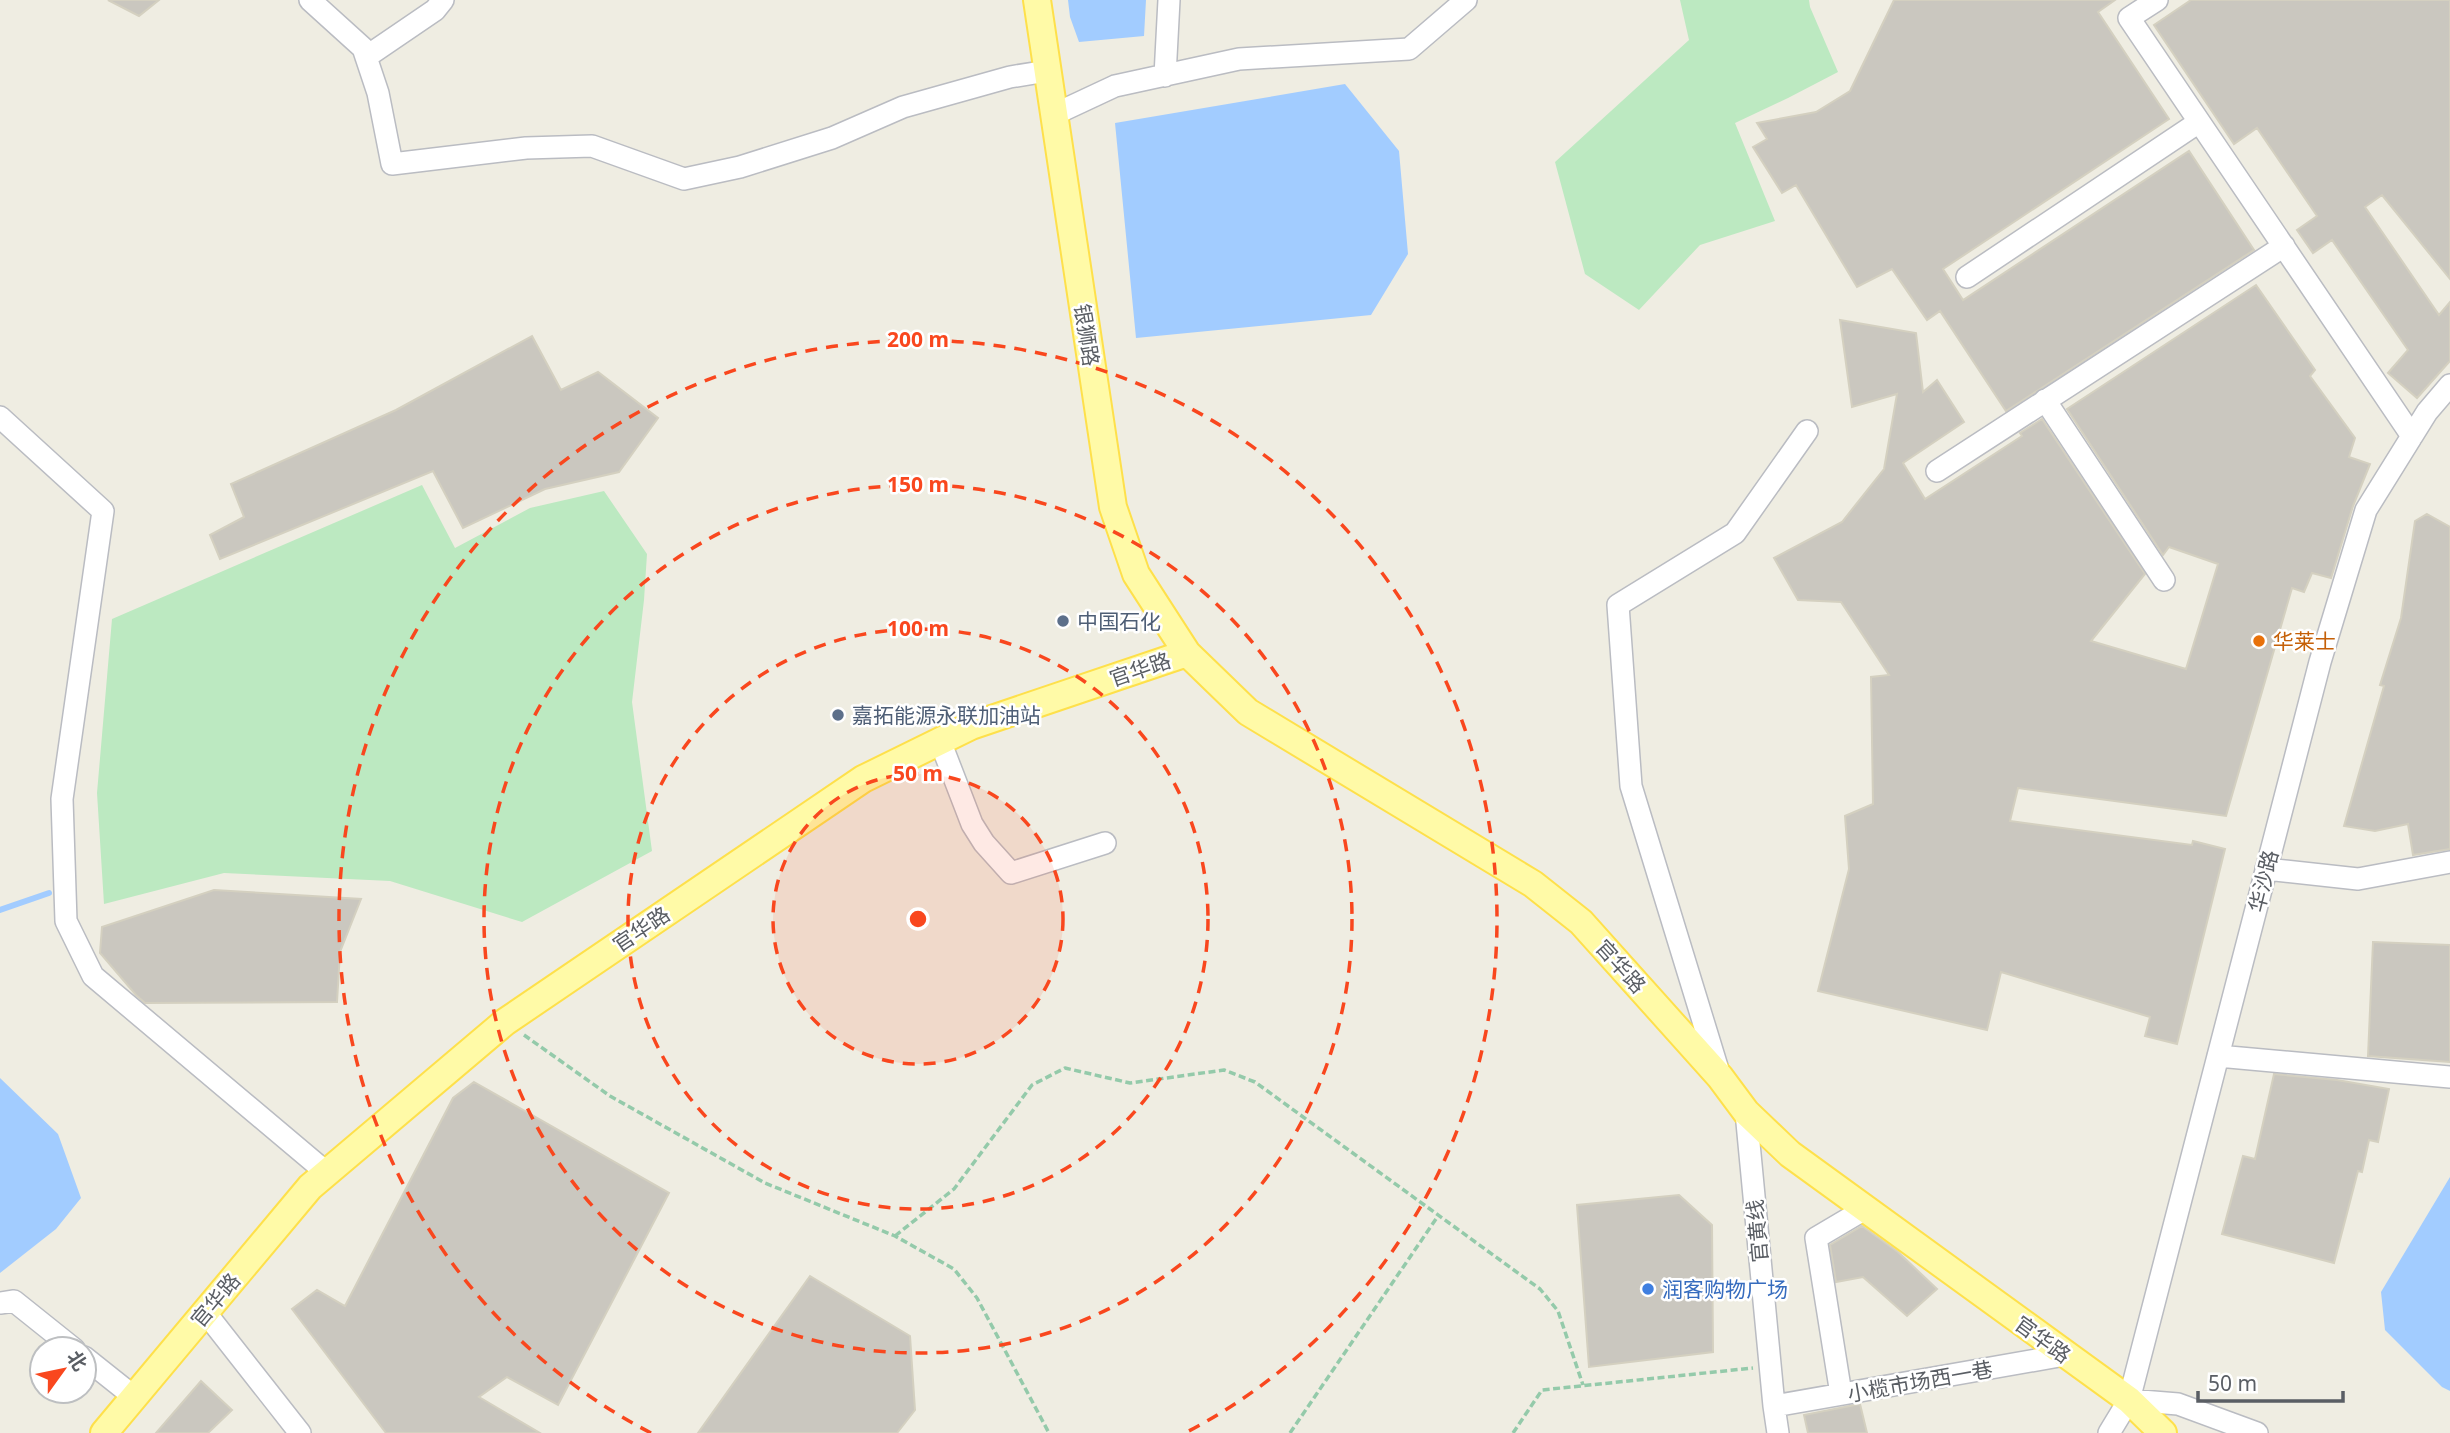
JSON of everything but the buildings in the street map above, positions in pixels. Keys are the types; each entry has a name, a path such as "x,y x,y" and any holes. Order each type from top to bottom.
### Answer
{"main road":[{"name":"银狮路","path":"1037,0 1113,507 1136,574 1187,653"},
{"name":"官华路","path":"104,1433 310,1187 505,1022 863,779 971,726 1187,653 1248,712 1533,884 1581,922 1720,1077 1746,1112 1790,1154 2129,1400 2163,1433"}],"street":[{"path":"310,0 363,48 377,93 392,164 526,148 592,146 684,179 740,167 819,142 903,107 1010,77 1046,71"},
{"path":"366,57 435,10 443,0"},
{"path":"1165,76 1169,0"},
{"path":"1053,115 1115,86 1239,60 1409,49 1466,0"},
{"path":"2157,0 2129,18 2412,436"},
{"path":"1967,277 2199,122"},
{"path":"1937,471 2284,246"},
{"name":"华沙路","path":"2109,1433 2129,1400 2320,662 2366,510 2427,412 2450,385"},
{"path":"2045,400 2164,580"},
{"path":"0,417 103,512 62,799 66,921 93,976 327,1173"},
{"path":"1720,1077 1630,786 1618,605 1735,533 1807,431"},
{"path":"940,741 972,824 984,843 1011,873 1105,843"},
{"path":"2266,869 2358,879 2450,862"},
{"path":"2218,1056 2450,1077"},
{"name":"官黄线","path":"1746,1112 1778,1433"},
{"path":"1841,1395 1816,1238 1865,1209"},
{"path":"0,1303 14,1301 56,1335"},
{"path":"205,1312 300,1433"},
{"name":"小榄市场西一巷","path":"1774,1406 2066,1355"},
{"path":"98,1368 133,1396"},
{"path":"2129,1400 2178,1405 2257,1433"}],"path":[{"path":"505,1022 610,1096 765,1183 895,1236 954,1269 978,1297 1049,1433"},
{"path":"895,1236 954,1189 1032,1085 1065,1068 1130,1083 1224,1070 1255,1083 1540,1289 1558,1311 1583,1385"},
{"path":"1290,1433 1438,1216"},
{"path":"1513,1433 1542,1390 1770,1366"}],"green space":[{"path":"1680,0 1809,0 1838,72 1735,123 1775,221 1700,245 1639,310 1585,274 1555,162 1689,40"},
{"path":"422,485 455,548 530,508 604,491 647,554 632,702 652,851 522,922 390,881 224,873 104,904 97,793 112,619"}],"water":[{"path":"1068,0 1146,0 1144,36 1079,42 1070,17"},
{"path":"1345,84 1399,151 1408,254 1371,315 1136,338 1115,123"},
{"path":"0,1078 58,1134 81,1198 56,1229 0,1273"},
{"path":"2450,1177 2450,1391 2442,1387 2385,1330 2381,1292"}],"waterway":[{"path":"0,910 49,893"}],"place":[{"name":"中国石化","path":"1063,621"},
{"name":"华莱士","path":"2259,641"},
{"name":"嘉拓能源永联加油站","path":"838,715"},
{"name":"润客购物广场","path":"1648,1289"}]}
